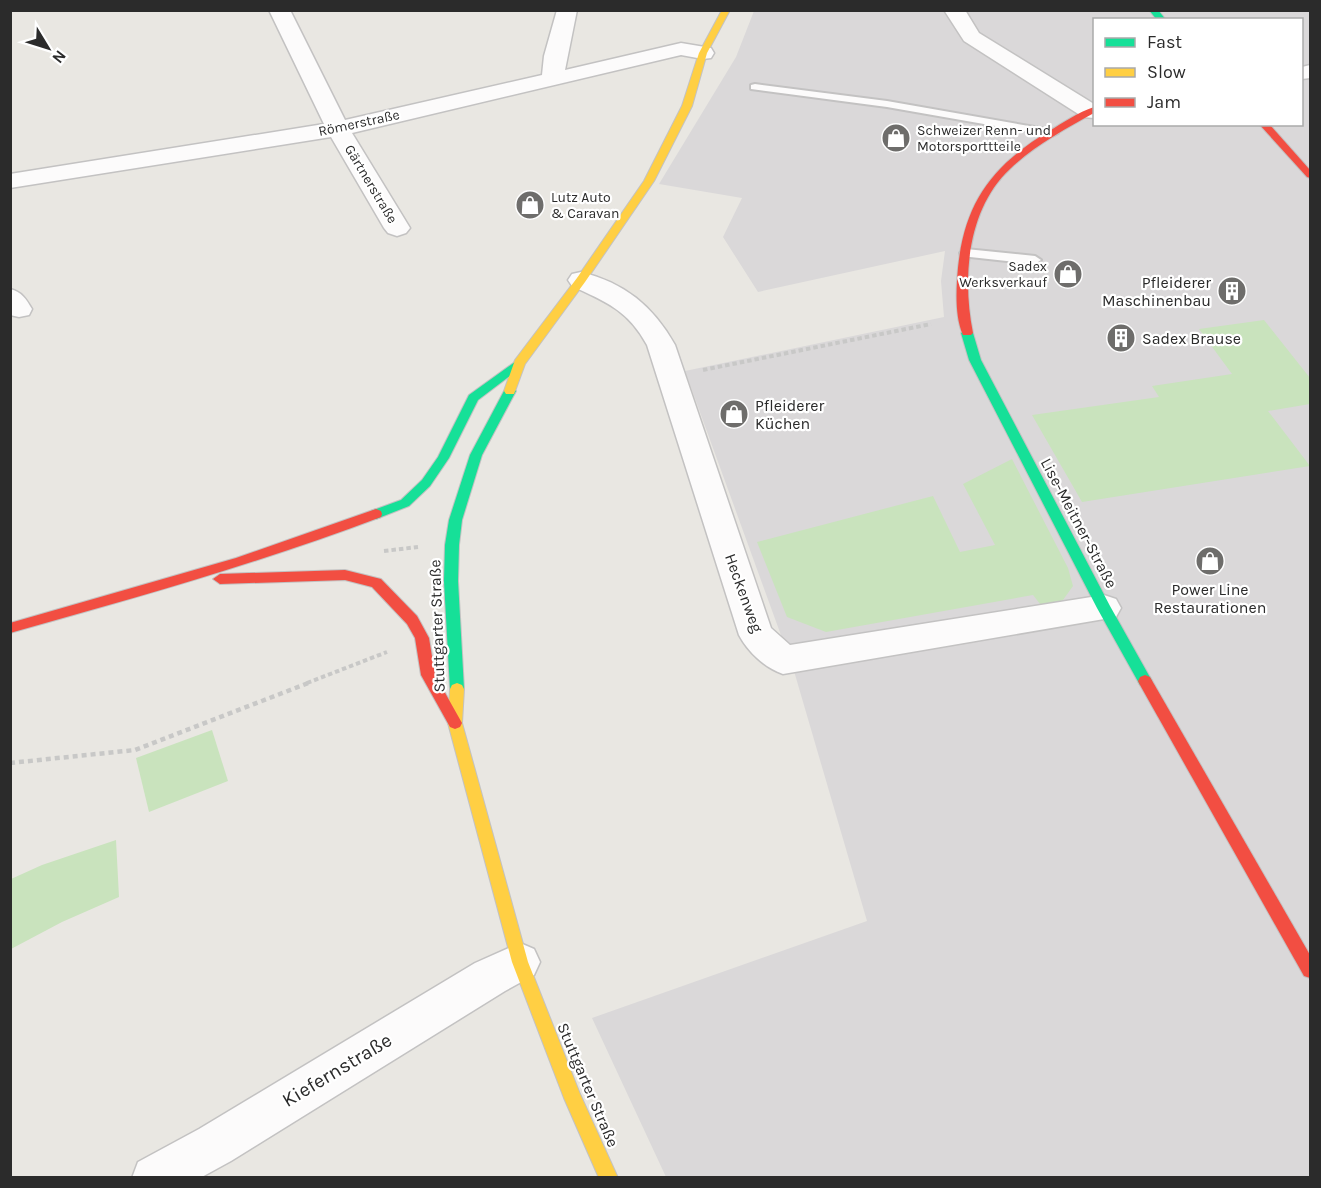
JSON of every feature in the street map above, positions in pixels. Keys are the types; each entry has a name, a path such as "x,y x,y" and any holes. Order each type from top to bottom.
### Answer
{"main road":[{"name":"Stuttgarter Straße","path":"609,1178 573,1098 520,962 455,723 458,663 452,581 452,545 463,495 481,442 507,399 519,363 581,280 649,181 687,106 703,52 726,10"},
{"name":"Lise-Meitner-Straße","path":"1093,111 1041,139 1003,170 982,201 970,230 961,277 963,317 975,360 1104,608 1311,970"},
{"path":"1265,126 1311,174"},
{"path":"10,628 161,585 329,532 405,502 426,483 443,458 473,398 519,363"},
{"path":"161,585 227,579 345,575 376,583 412,620 422,638 428,675 455,723"}],"street":[{"name":"Gärtnerstraße","path":"279,10 338,129 397,228"},
{"path":"553,78 555,56 567,10"},
{"path":"954,10 971,36 995,54 1093,111"},
{"name":"Römerstraße","path":"10,181 338,129 681,49 703,52"},
{"name":"Heckenweg","path":"581,280 632,304 650,322 661,345 756,634 783,660 1104,608"},
{"name":"Kiefernstraße","path":"154,1178 215,1145 490,977 520,962"}],"lane":[{"path":"756,87 898,106 1052,133"},
{"path":"966,253 1035,260"}],"path":[{"path":"670,376 963,317"},
{"path":"345,575 367,553 407,547 452,545"},
{"path":"10,763 135,750 396,648"}],"shaded area":[{"path":"754,11 1310,11 1310,1177 666,1177 592,1018 867,921 794,671 685,371 944,317 941,281 945,251 758,292 723,237 742,198 659,184 736,57"}],"green space":[{"path":"1264,320 1310,378 1310,404 1268,411 1310,466 1082,502 1032,415 1159,397 1152,386 1232,374 1199,329"},
{"path":"1012,459 1068,568 1073,586 1063,600 1044,609 1033,595 826,632 787,617 757,542 933,496 960,552 995,545 963,484"},
{"path":"212,730 228,781 149,812 136,758"},
{"path":"116,840 119,897 62,922 11,949 11,879 42,865"}],"traffic: fast":[{"path":"1153,10 1160,18"},
{"path":"967,333 975,360 1104,608 1145,681"},
{"path":"376,514 405,503 426,483 443,458 473,398 519,363"},
{"path":"457,689 451,581 452,545 456,520 462,493 476,455 484,436 510,391"}],"traffic: slow":[{"path":"510,391 519,363 581,280 649,181 687,106 703,53 726,10"},
{"path":"457,689 455,723 520,962 573,1098 609,1178"}],"traffic: jam":[{"path":"967,333 963,313 963,269 972,223 981,202 992,183 1015,159 1048,136 1093,111"},
{"path":"1265,126 1310,175"},
{"path":"10,628 240,561 376,514"},
{"path":"220,579 345,575 376,583 412,620 422,638 428,675 455,723"},
{"path":"1145,681 1310,970"}],"place":[{"name":"Schweizer Renn- und Motorsporttteile","path":"896,138"},
{"name":"Lutz Auto & Caravan","path":"530,205"},
{"name":"Sadex Werksverkauf","path":"1068,274"},
{"name":"Pfleiderer Maschinenbau","path":"1232,291"},
{"name":"Sadex Brause","path":"1121,338"},
{"name":"Pfleiderer Küchen","path":"734,414"},
{"name":"Power Line Restaurationen","path":"1210,561"}]}
